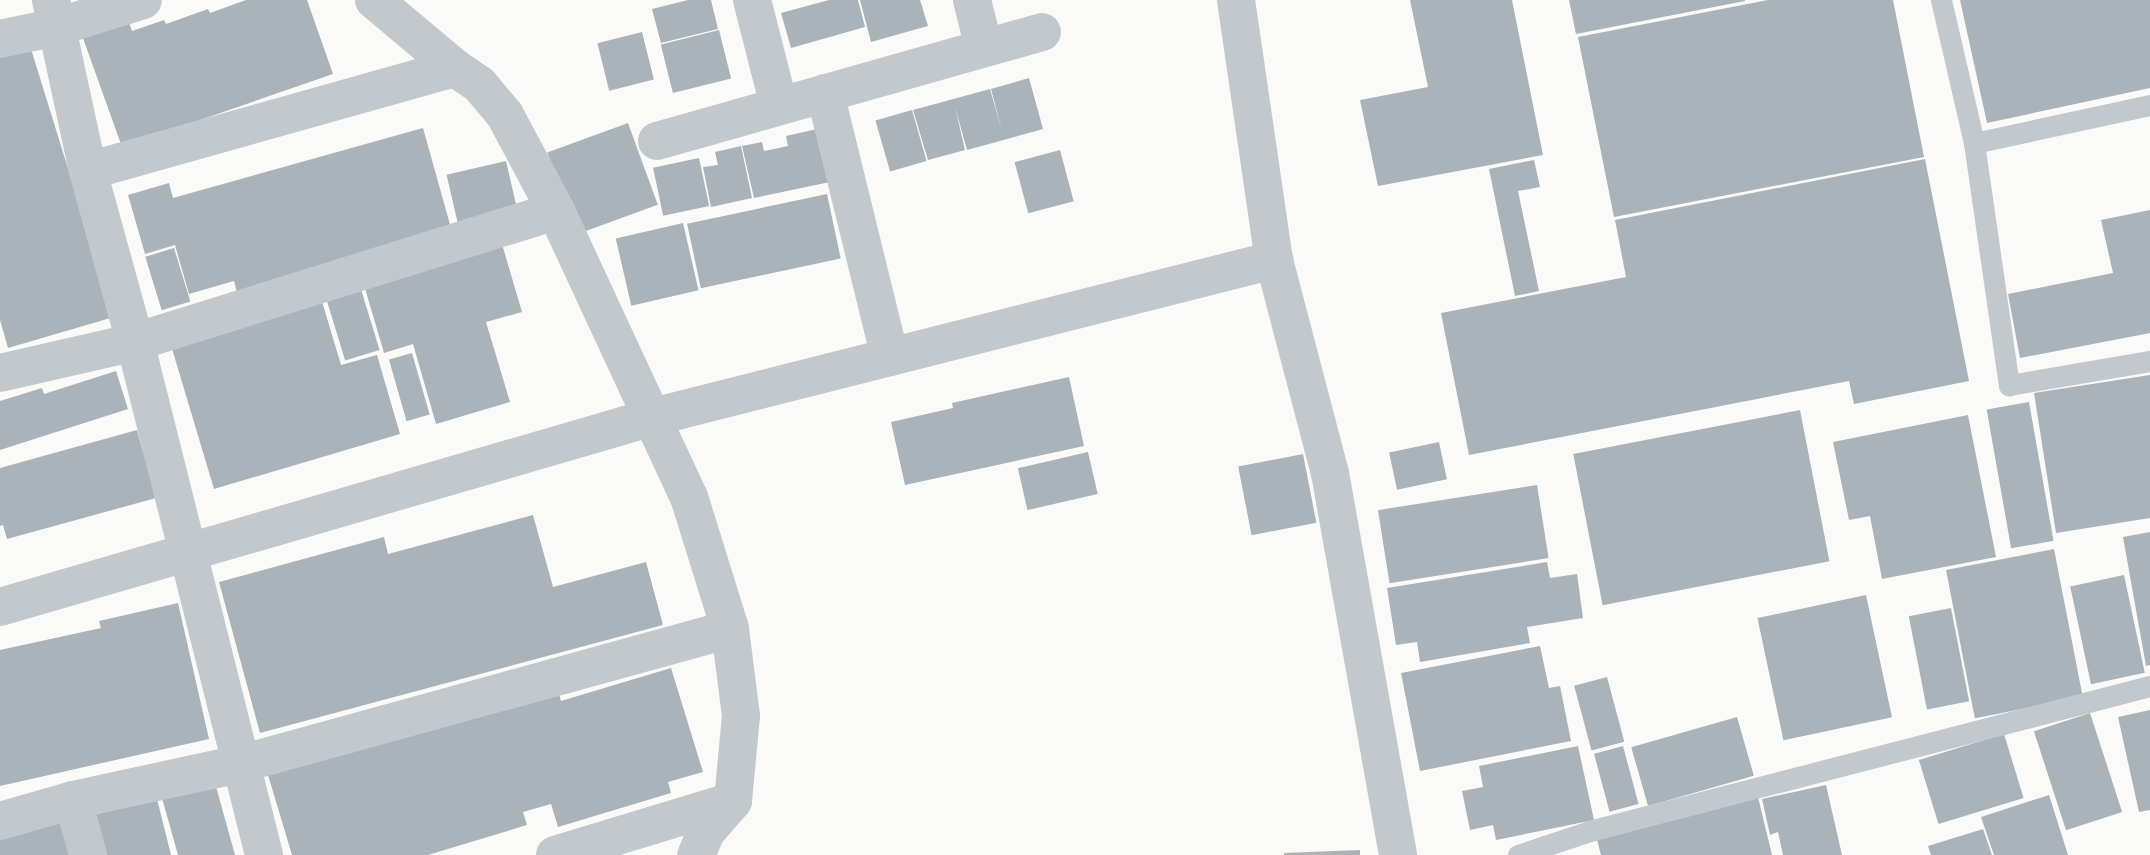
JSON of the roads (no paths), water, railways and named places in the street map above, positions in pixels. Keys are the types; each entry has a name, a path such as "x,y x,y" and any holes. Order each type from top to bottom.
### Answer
{"street":[{"path":"0,39 54,14 144,0"},
{"path":"374,0 455,68 479,84 505,115 556,211 689,497 730,629 741,716 733,801 706,832 696,855"},
{"path":"752,0 779,106"},
{"path":"972,0 985,48"},
{"path":"1236,0 1274,260 1330,473 1398,855"},
{"path":"54,14 88,171 135,342 264,855"},
{"path":"657,141 1042,32"},
{"path":"88,171 455,68"},
{"path":"825,93 890,357"},
{"path":"0,373 135,342 556,211"},
{"path":"0,607 653,417 1274,260"},
{"path":"0,821 73,800 240,764 730,629"},
{"path":"73,800 88,855"},
{"path":"555,855 733,801"}],"lane":[{"path":"1941,0 1973,143 2009,386 2150,361"},
{"path":"1973,143 2150,105"},
{"path":"1518,855 1606,826 2150,686"}]}
